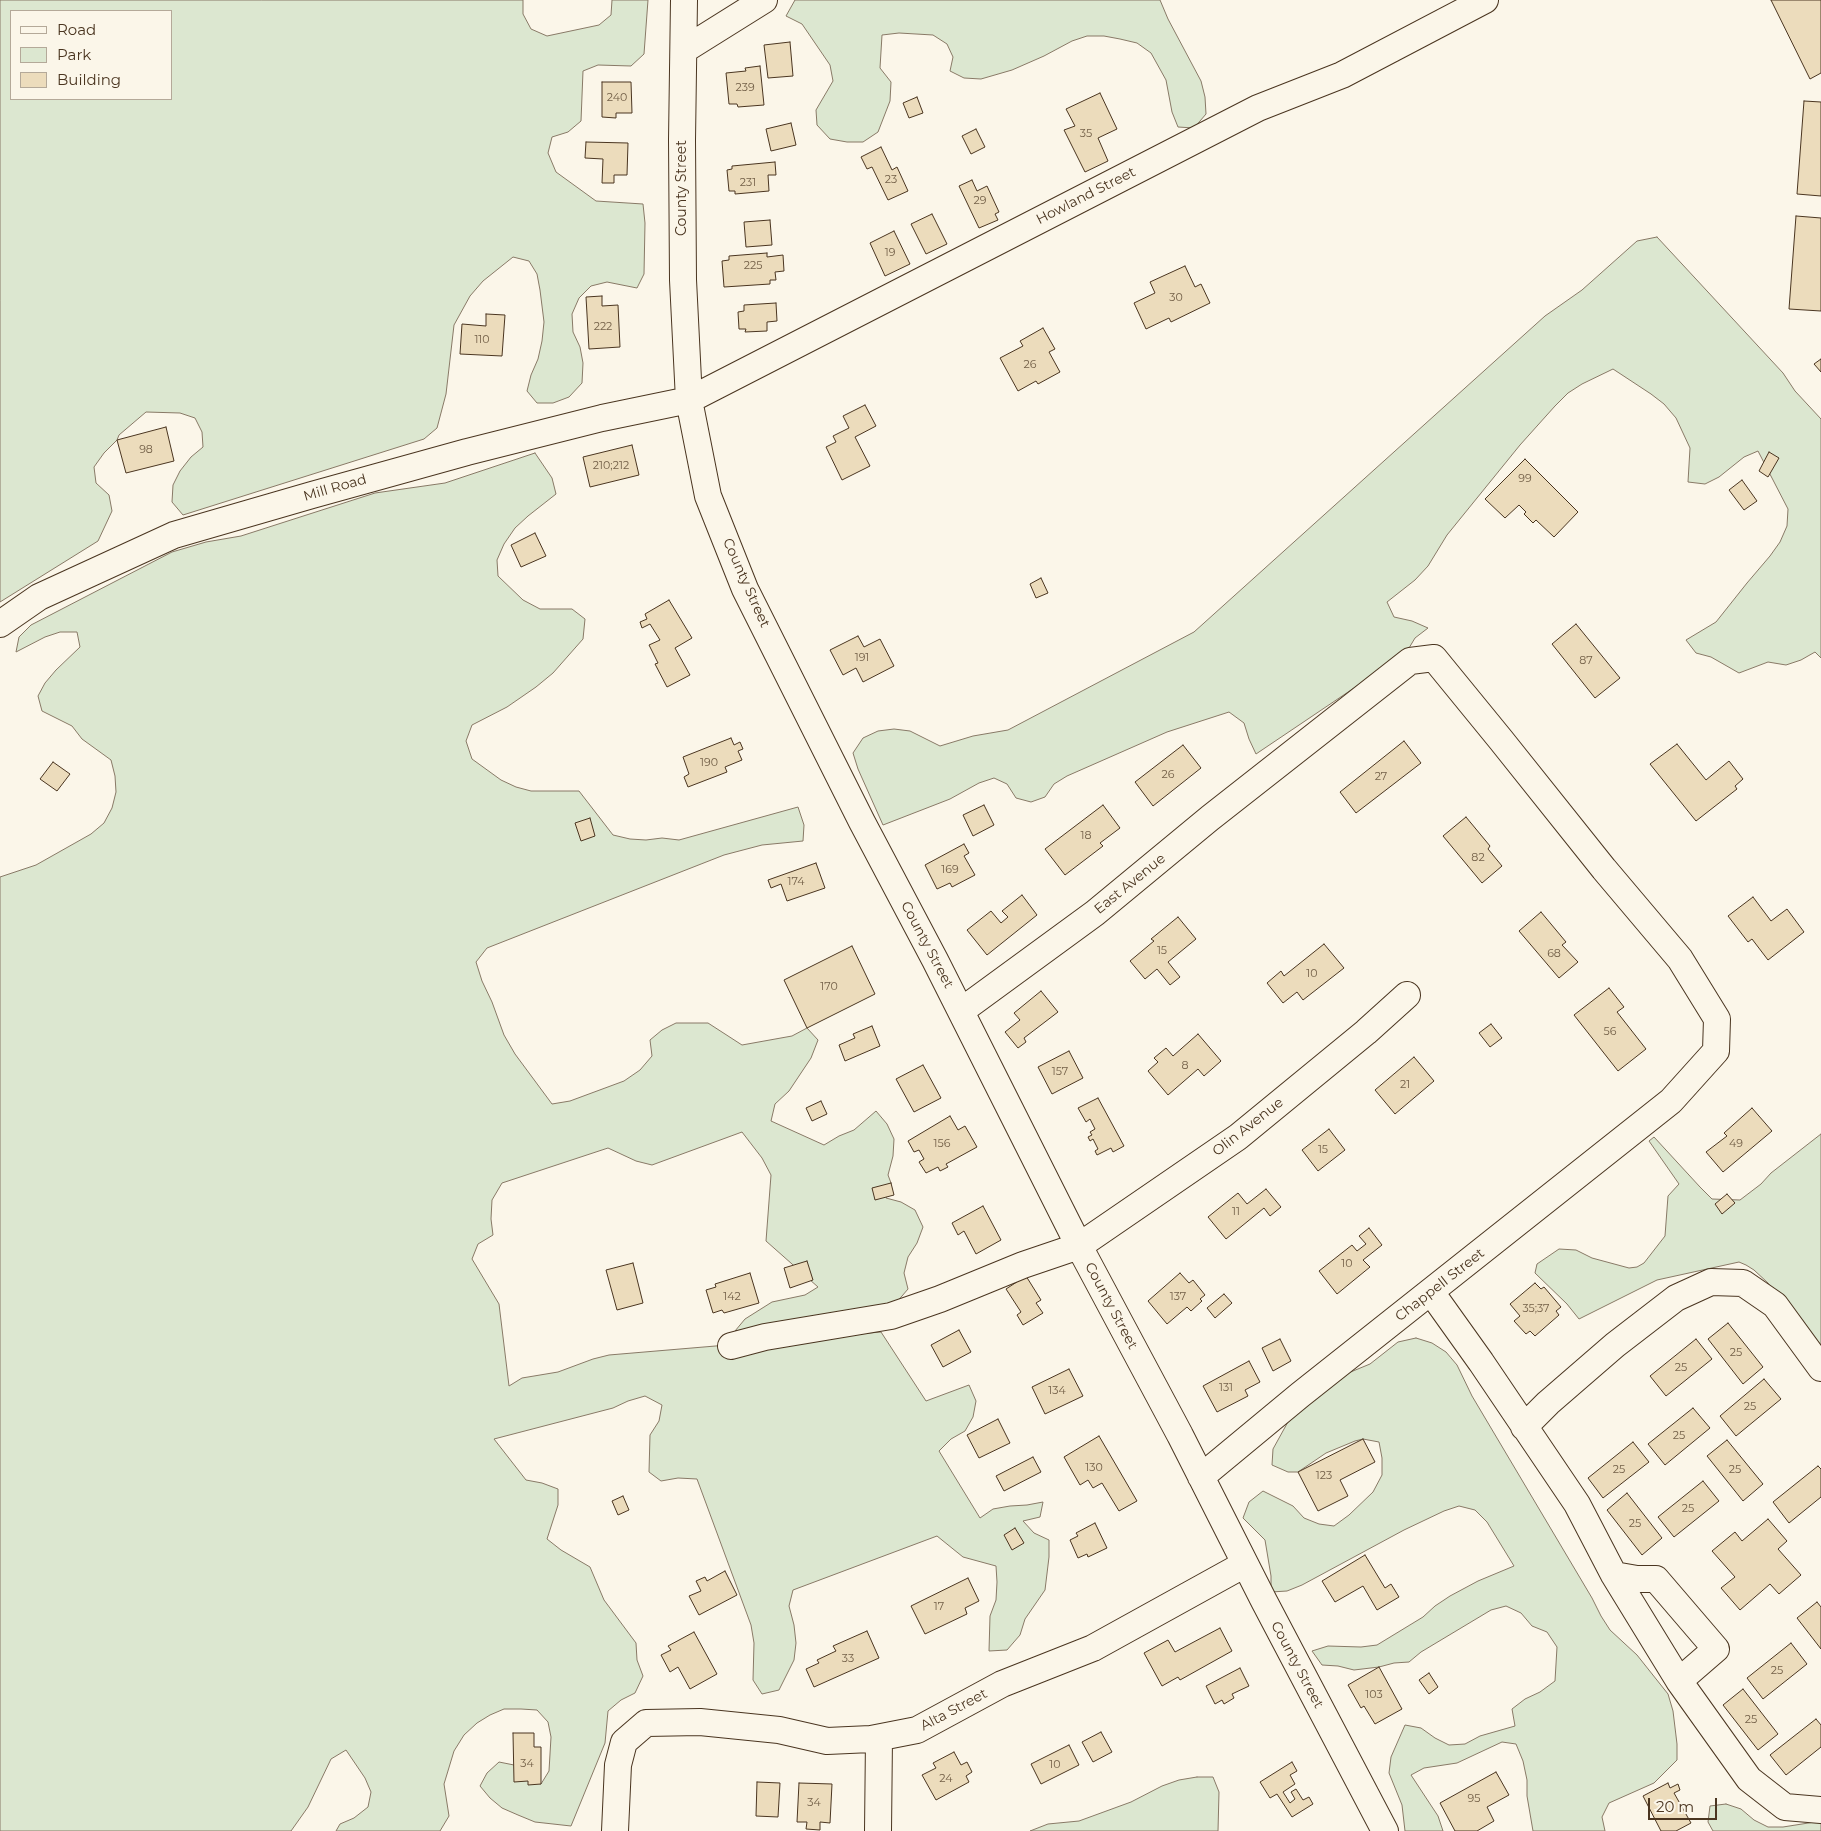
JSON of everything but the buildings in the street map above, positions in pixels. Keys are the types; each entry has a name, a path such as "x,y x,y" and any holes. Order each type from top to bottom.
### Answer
{"street":[{"name":"County Street","path":"684,0 683,280 689,400 708,496 746,589 862,822 961,1011 1079,1246 1350,1766 1386,1831"},
{"path":"684,50 764,0"},
{"name":"Howland Street","path":"689,400 1258,108 1342,75 1485,0"},
{"name":"Mill Road","path":"0,624 40,597 174,535 475,450 602,418 689,400"},
{"name":"East Avenue","path":"961,1011 1095,913 1410,661 1434,658 1604,869 1680,959 1717,1018 1716,1051 1678,1093"},
{"name":"Olin Avenue","path":"731,1346 765,1337 891,1316 940,1299 1023,1264 1079,1246 1238,1137 1366,1032 1407,995"},
{"name":"Chappell Street","path":"1201,1477 1300,1395 1671,1101 1678,1093"},
{"path":"1524,1427 1548,1403 1615,1345 1676,1298 1711,1282 1743,1283 1775,1305 1821,1368"},
{"path":"1431,1292 1576,1504 1614,1575 1679,1681 1749,1779 1785,1807 1821,1810"},
{"name":"Alta Street","path":"615,1831 618,1764 624,1742 646,1723 700,1722 779,1730 827,1742 879,1738 917,1730 1002,1684 1093,1648 1245,1564"},
{"path":"1614,1575 1637,1579 1656,1579 1716,1649 1679,1681"},
{"path":"878,1831 879,1738"}],"green space":[{"path":"0,0 523,0 523,14 531,29 547,36 599,25 611,15 612,0 648,0 644,54 631,66 598,65 583,71 581,121 568,132 552,137 548,153 556,172 596,201 643,204 645,223 644,274 637,288 607,282 591,286 579,298 572,314 573,332 580,347 583,363 582,383 569,397 553,403 537,403 527,391 538,359 544,322 537,274 529,261 513,257 483,281 470,296 454,325 446,394 437,428 424,439 183,515 172,502 173,485 180,471 191,457 203,447 202,432 195,418 180,413 146,412 119,435 117,440 94,467 96,483 109,495 112,511 98,541 0,602"},
{"path":"795,0 1160,0 1201,81 1205,97 1206,114 1194,128 1178,127 1172,112 1166,80 1151,53 1137,43 1104,36 1087,36 1072,41 1012,70 981,79 964,78 950,71 953,57 947,44 933,35 899,33 882,35 880,68 891,82 890,101 878,132 863,142 830,139 817,125 816,110 833,81 830,65 802,24 786,16"},
{"path":"1657,237 1783,373 1795,391 1821,419 1821,658 1815,652 1801,660 1786,665 1768,662 1739,673 1711,657 1696,653 1686,640 1716,622 1770,556 1780,542 1787,526 1788,509 1758,451 1744,457 1719,477 1705,484 1688,482 1690,448 1676,418 1664,404 1613,369 1582,384 1568,393 1555,406 1520,445 1447,535 1428,566 1415,580 1387,602 1394,617 1412,621 1428,628 1415,638 1406,653 1256,754 1244,723 1229,712 1167,732 1067,776 1054,784 1045,797 1031,802 1016,798 1007,784 994,778 979,783 950,799 883,825 858,769 853,753 863,738 878,731 894,729 910,731 940,746 973,736 1008,730 1194,632 1545,316 1582,290 1637,241"},
{"path":"535,453 552,478 556,494 515,528 504,544 497,560 498,576 523,600 540,609 572,609 585,619 583,639 553,673 536,687 507,707 472,725 466,741 472,759 501,780 516,787 531,791 579,791 613,835 630,839 662,838 679,840 798,807 804,825 803,841 762,845 724,855 487,948 476,962 504,1035 515,1054 552,1104 570,1101 624,1081 640,1070 652,1056 650,1040 662,1030 676,1023 708,1023 742,1045 792,1036 807,1028 818,1040 811,1058 789,1091 775,1104 771,1121 824,1145 854,1130 876,1111 887,1124 894,1139 893,1156 888,1175 891,1183 886,1198 901,1202 915,1210 923,1227 917,1243 908,1257 904,1273 908,1289 896,1303 881,1310 735,1331 745,1319 772,1302 805,1295 818,1287 766,1241 771,1175 762,1158 742,1132 652,1165 636,1161 608,1148 502,1183 492,1200 491,1219 493,1235 478,1244 472,1259 499,1304 509,1386 522,1378 558,1372 609,1355 881,1332 926,1401 969,1385 976,1401 973,1417 965,1431 951,1439 939,1451 980,1518 993,1509 1043,1502 1040,1517 1023,1521 1034,1533 1049,1540 1045,1590 1025,1619 1020,1635 1007,1650 989,1651 990,1616 996,1600 996,1566 963,1557 937,1536 793,1590 789,1606 796,1643 794,1660 779,1690 762,1694 753,1680 754,1643 751,1625 697,1479 678,1478 661,1481 649,1472 650,1435 659,1421 662,1405 645,1396 613,1408 494,1439 526,1480 558,1489 558,1505 547,1539 561,1550 590,1567 604,1600 636,1643 637,1660 643,1676 635,1693 621,1700 608,1711 605,1743 571,1826 535,1822 502,1808 480,1786 487,1773 499,1762 514,1765 528,1781 541,1784 549,1771 551,1737 548,1722 537,1710 504,1709 477,1723 464,1735 454,1751 444,1784 449,1816 440,1831 336,1831 340,1824 354,1818 368,1807 371,1792 365,1778 346,1750 331,1759 308,1807 291,1831 0,1831 0,877 36,865 91,834 104,823 112,808 116,792 111,760 82,739 72,726 42,711 38,696 45,683 56,670 80,647 77,632 60,632 45,637 16,652 19,637 31,625 172,552 206,542 241,536 375,493 445,483"},
{"path":"1821,1134 1821,1355 1768,1283 1754,1270 1739,1262 1657,1280 1579,1319 1567,1304 1535,1273 1537,1264 1559,1249 1576,1250 1592,1258 1629,1268 1637,1267 1644,1263 1665,1236 1668,1196 1679,1184 1649,1141 1654,1137 1712,1199 1740,1200"},
{"path":"1416,1338 1432,1343 1446,1352 1457,1365 1472,1396 1601,1616 1610,1630 1637,1655 1668,1694 1673,1711 1677,1760 1654,1783 1609,1803 1602,1817 1605,1831 1533,1831 1523,1761 1516,1744 1502,1742 1457,1763 1424,1768 1411,1775 1438,1816 1443,1831 1405,1831 1402,1805 1389,1773 1391,1757 1405,1725 1421,1728 1449,1745 1465,1744 1480,1736 1515,1726 1512,1709 1555,1681 1557,1647 1547,1632 1532,1626 1521,1613 1506,1606 1491,1610 1421,1652 1409,1662 1354,1670 1322,1665 1312,1651 1328,1646 1361,1647 1377,1645 1423,1617 1450,1596 1478,1581 1514,1566 1487,1522 1475,1510 1459,1506 1444,1511 1404,1530 1302,1585 1287,1591 1271,1592 1271,1576 1265,1540 1243,1518 1249,1502 1263,1491 1293,1506 1304,1518 1319,1524 1334,1526 1349,1515 1373,1492 1382,1475 1382,1458 1379,1442 1363,1439 1326,1453 1298,1472 1288,1472 1272,1465 1273,1449 1289,1420 1336,1378 1370,1364 1398,1342"},
{"path":"1213,1777 1219,1792 1218,1831 1030,1831 1048,1824 1079,1821 1131,1802 1162,1786 1179,1780"},
{"path":"1726,1804 1741,1809 1754,1820 1768,1827 1783,1827 1821,1821 1821,1831 1713,1831 1708,1822 1710,1806"}]}
